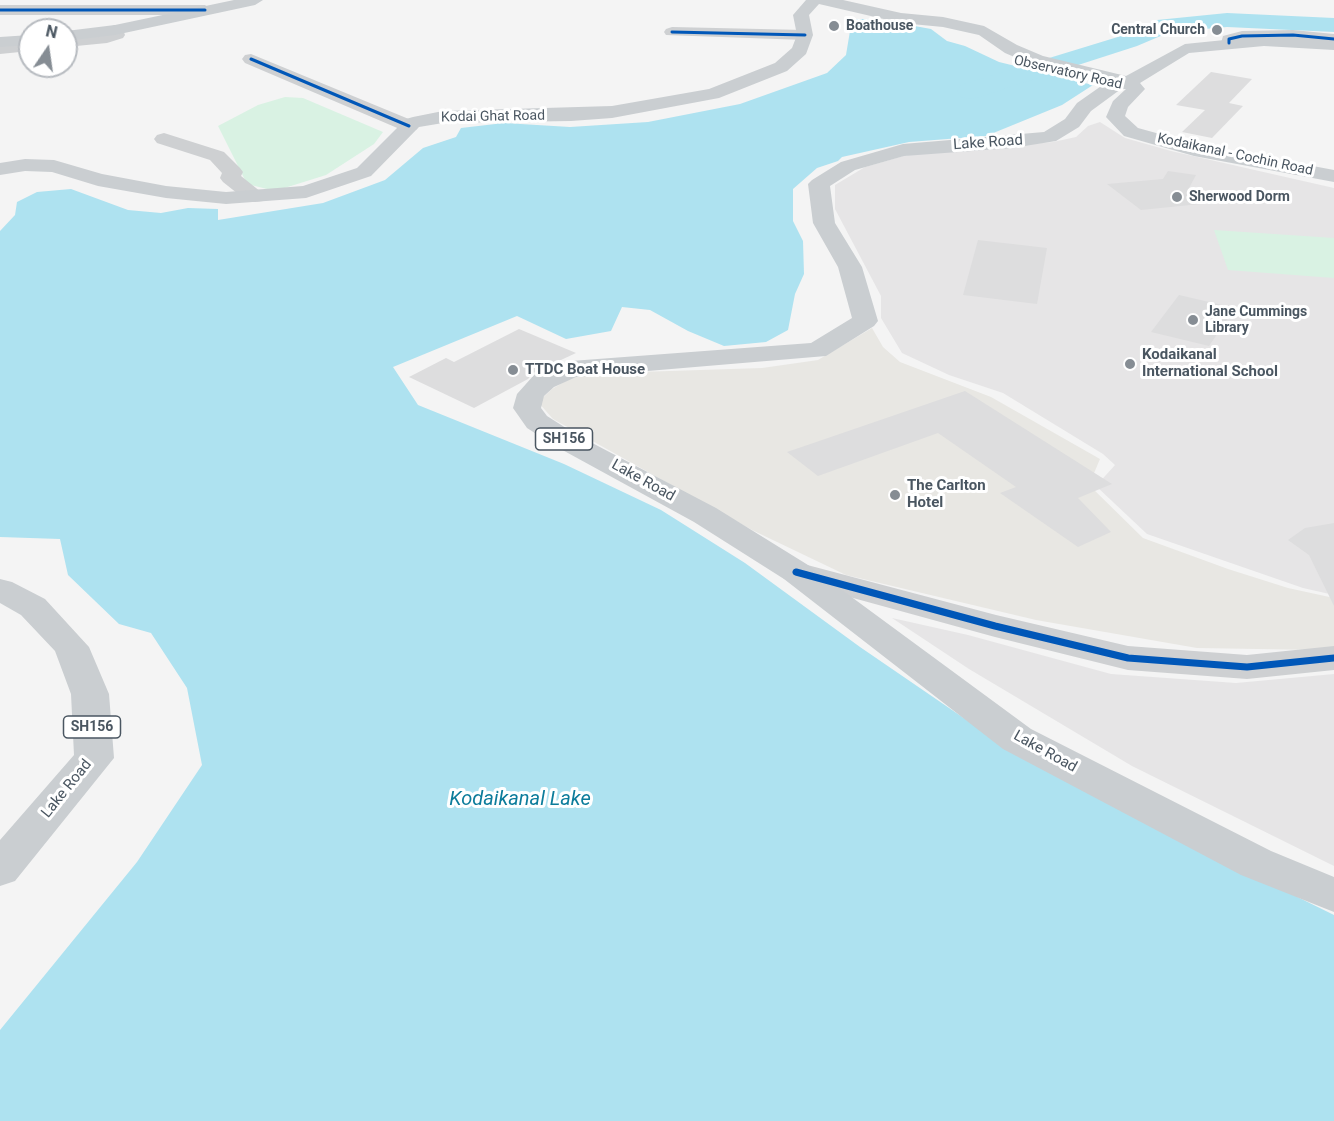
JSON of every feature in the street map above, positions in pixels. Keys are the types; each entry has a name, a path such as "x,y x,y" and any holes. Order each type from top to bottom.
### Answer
{"main road":[{"path":"78,35 115,30 255,0"},
{"name":"Kodai Ghat Road","path":"409,126 413,123 443,117 612,112 713,94 781,67 800,50 805,35 801,15 814,0"},
{"name":"Observatory Road","path":"823,0 965,34 1009,59 1032,62 1113,82"},
{"path":"0,42 18,40"},
{"name":"SH156","path":"1113,82 1185,49 1264,41 1334,45"},
{"name":"Kodaikanal - Cochin Road","path":"1113,82 1120,105 1115,117 1131,132 1194,150 1334,176"},
{"name":"Lake Road","path":"1113,82 1084,107 1072,123 1049,137 903,150 848,166 819,184 824,223 850,267 865,321 817,350 571,369 544,381 531,394 527,408 537,422 705,515 796,572 1017,739 1256,863 1334,895"},
{"path":"0,169 25,165 54,166 98,180 166,192 226,198 306,192 364,172 409,126"},
{"name":"Lake Road","path":"0,589 33,607 71,647 90,694 94,758 0,869"}],"street":[{"path":"0,10 205,10"},
{"path":"78,41 108,38 117,35 115,30"},
{"path":"672,32 805,35"},
{"path":"1229,43 1229,39 1242,36 1293,35 1334,39"},
{"path":"0,49 18,47"},
{"path":"251,59 409,126"},
{"path":"165,139 218,156 233,172 230,178 255,196"},
{"path":"796,572 1128,658 1247,667 1334,658"}],"shaded area":[{"name":"Kodaikanal International School","path":"1100,122 1125,138 1171,151 1334,188 1334,595 1303,588 1147,534 1096,486 1115,465 1103,454 1003,393 949,375 902,353 881,318 881,296 835,209 835,185 865,167 903,156 1053,142 1076,137 1088,126"},
{"name":"The Carlton Hotel","path":"872,328 883,347 900,362 991,397 1100,459 1089,485 1143,538 1288,588 1334,598 1334,647 1318,650 1197,648 1036,620 846,575 752,530 553,419 538,402 552,389 577,374 762,368 818,360"},
{"path":"892,618 968,635 1111,674 1236,683 1334,674 1334,866 1132,766 969,669"}],"green space":[{"path":"285,97 303,98 383,132 374,144 326,175 275,191 247,184 218,126 258,105"},
{"path":"1214,230 1334,238 1334,278 1228,270"}],"water":[{"name":"Kodaikanal Lake","path":"852,19 876,19 931,29 947,41 965,46 999,62 1093,85 1062,105 986,136 909,142 842,157 838,161 817,168 793,189 793,221 803,241 804,274 795,294 788,330 766,342 724,346 688,331 650,310 622,307 611,331 566,339 517,316 393,367 418,405 564,464 661,510 745,563 860,647 1009,749 1188,843 1334,915 1334,1121 0,1121 0,1030 137,862 202,765 187,688 151,633 119,624 68,575 60,539 0,537 0,231 15,215 17,202 37,192 71,189 128,210 161,213 188,208 218,209 218,220 323,203 385,180 423,148 456,137 461,128 504,123 570,127 648,122 740,104 827,73 846,55"}],"building":[{"path":"1211,72 1252,79 1229,103 1243,106 1212,138 1182,132 1205,110 1176,105"},
{"name":"Sherwood Dorm","path":"1168,171 1196,175 1189,188 1230,197 1230,201 1141,210 1107,184 1163,179"},
{"path":"978,240 1047,248 1037,304 963,295"},
{"name":"Jane Cummings Library","path":"1179,295 1235,308 1209,346 1151,332"},
{"path":"519,329 576,353 533,373 528,379 474,408 409,377 446,358 454,362"},
{"path":"965,391 1112,484 1078,498 1111,532 1078,547 1000,493 1016,487 938,433 818,476 787,452"},
{"path":"1334,523 1334,606 1309,555 1288,540 1305,528"}],"waterway":[{"path":"970,91 1129,41 1165,25 1227,20 1334,25"}],"cycle path":[{"path":"0,10 205,10"},
{"path":"672,32 805,35"},
{"path":"1229,43 1229,39 1242,36 1293,35 1334,39"},
{"path":"251,59 409,126"},
{"path":"796,572 995,626 1128,658 1247,667 1334,658"}],"place":[{"name":"Boathouse","path":"834,26"},
{"name":"Central Church","path":"1217,30"},
{"name":"Sherwood Dorm","path":"1177,197"},
{"name":"Jane Cummings Library","path":"1193,320"},
{"name":"Kodaikanal International School","path":"1130,364"},
{"name":"TTDC Boat House","path":"513,370"},
{"name":"The Carlton Hotel","path":"895,495"}]}
